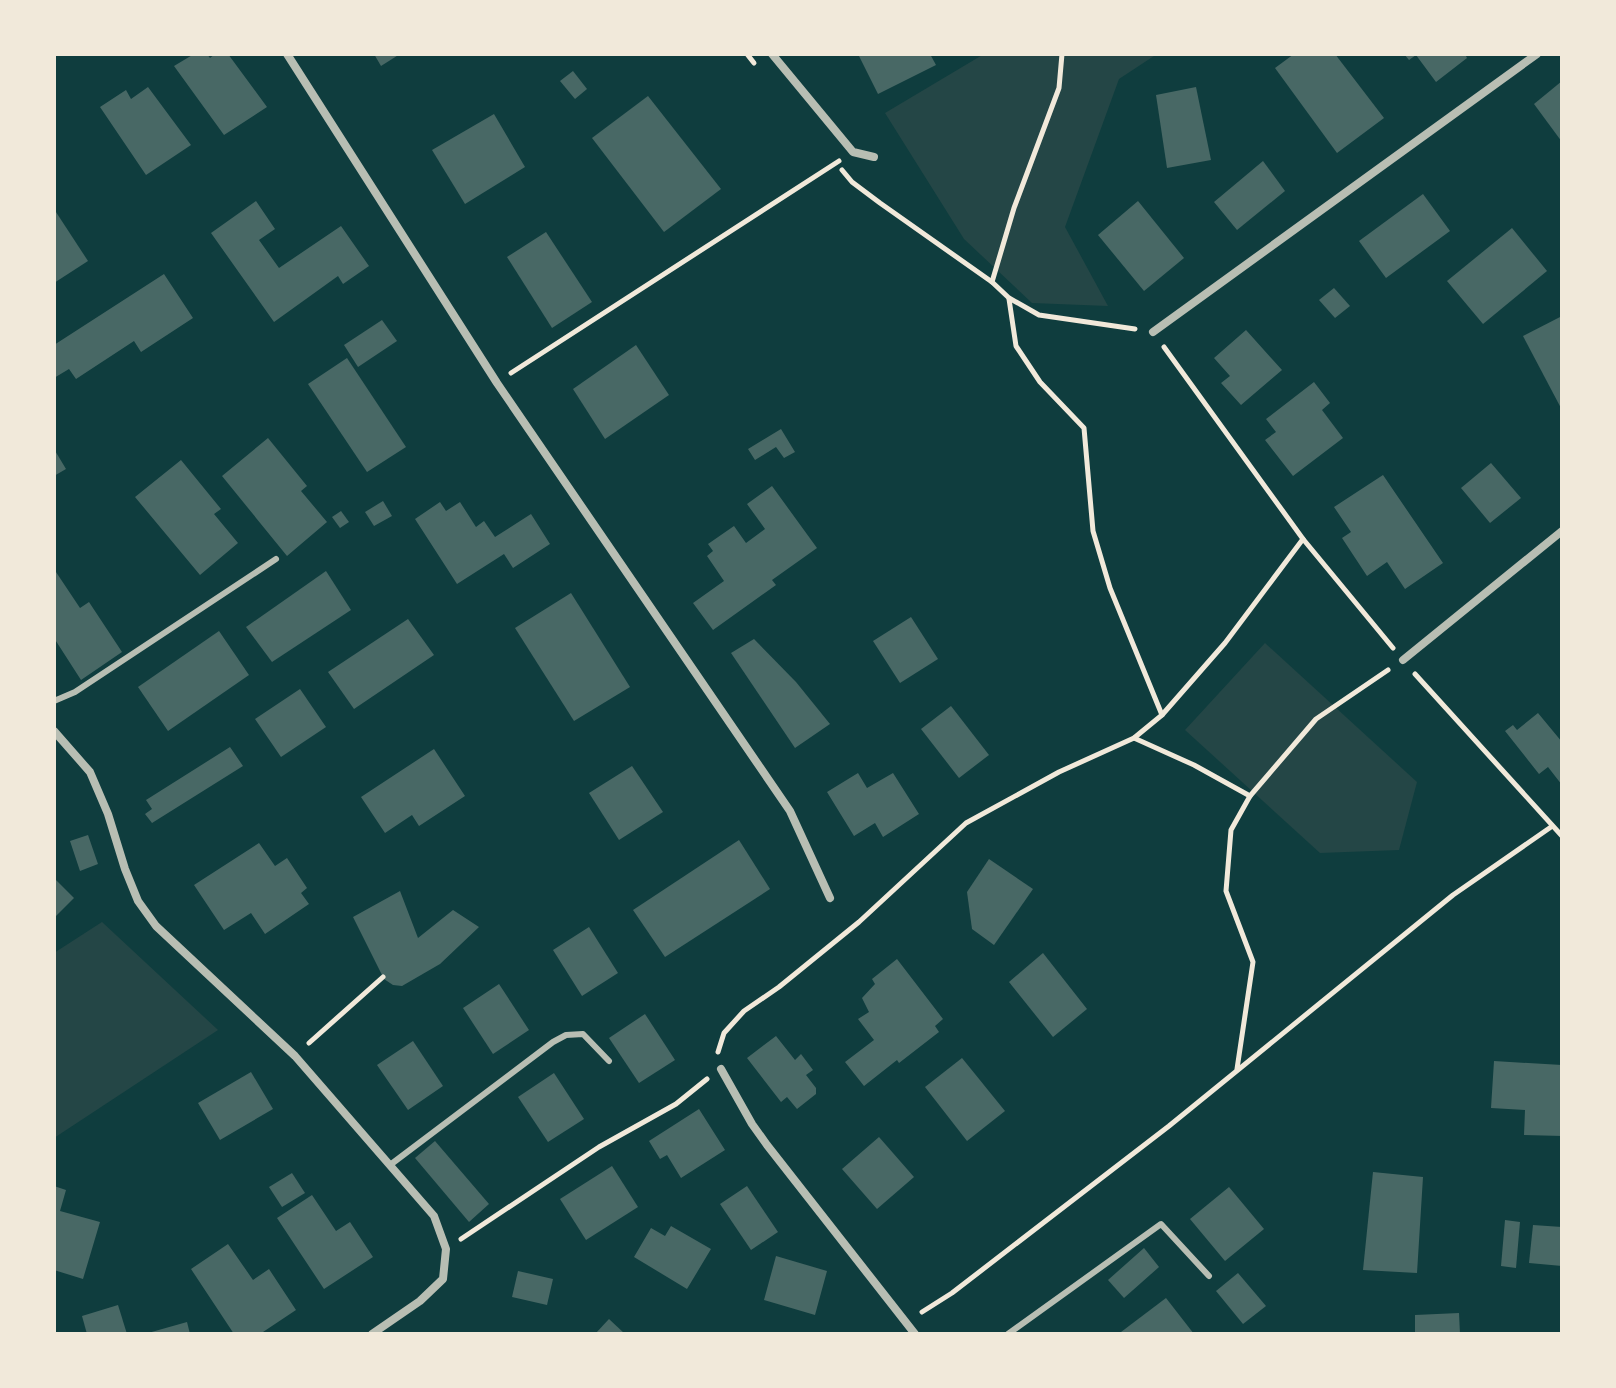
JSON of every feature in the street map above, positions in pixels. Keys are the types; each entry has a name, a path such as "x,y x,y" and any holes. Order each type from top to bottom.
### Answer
{"street":[{"path":"287,54 497,383 790,811 830,898"},
{"path":"772,54 853,152 874,157"},
{"path":"1153,332 1537,54"},
{"path":"1403,660 1562,531"},
{"path":"54,731 90,772 138,901 156,926 295,1056 434,1216 446,1249 443,1279 372,1334"},
{"path":"721,1069 767,1145 915,1334"}],"lane":[{"path":"54,701 75,692 276,559"},
{"path":"390,1165 566,1035 583,1034 609,1061"},
{"path":"1008,1334 1161,1224 1209,1276"}],"path":[{"path":"992,282 1014,208 1059,88 1062,54"},
{"path":"497,383 853,152"},
{"path":"852,182 992,282 1009,298 1039,315 1153,332 1303,539 1403,660 1562,836"},
{"path":"1009,298 1016,346 1040,382 1084,428 1093,531 1110,588 1162,715"},
{"path":"446,1249 599,1147 676,1104 721,1069 718,1051 724,1033 744,1011 779,987 859,922 966,823 1059,772 1134,738 1162,715 1225,643 1303,539"},
{"path":"1237,1070 1253,962 1226,891 1231,830 1250,796 1316,719 1403,660"},
{"path":"1134,738 1194,765 1250,796"},
{"path":"906,1322 964,1284 1237,1070 1453,895 1551,827"},
{"path":"309,1043 383,977"}],"shaded area":[{"path":"984,54 1157,54 1119,79 1065,227 1108,306 1032,303 964,239 885,113"},
{"path":"1265,643 1417,782 1399,850 1320,853 1185,730"},
{"path":"102,922 218,1030 54,1138 54,953"}],"building":[{"path":"194,54 207,54 210,58 215,54 228,54 267,107 224,135 174,66"},
{"path":"374,54 400,54 381,66"},
{"path":"858,54 930,54 936,65 878,94"},
{"path":"1294,54 1335,54 1384,118 1337,153 1275,68"},
{"path":"1404,54 1465,54 1467,58 1436,82 1416,55 1409,60"},
{"path":"573,71 587,89 575,99 560,81"},
{"path":"1562,81 1562,142 1534,104"},
{"path":"148,87 191,145 146,175 100,107 126,90 131,99"},
{"path":"1196,87 1211,160 1167,168 1156,95"},
{"path":"648,96 721,189 664,232 592,138"},
{"path":"494,114 525,167 465,204 432,150"},
{"path":"1263,161 1285,191 1237,230 1214,202"},
{"path":"1423,194 1450,231 1386,278 1359,241"},
{"path":"256,201 275,229 259,240 279,268 341,226 369,266 343,284 338,276 274,322 211,233"},
{"path":"1138,201 1184,258 1144,291 1098,235"},
{"path":"54,209 88,261 54,283"},
{"path":"1512,228 1547,271 1483,324 1447,281"},
{"path":"546,232 592,302 552,328 507,257"},
{"path":"164,274 193,318 141,352 134,341 76,379 69,369 54,378 54,345"},
{"path":"1334,288 1350,306 1335,318 1319,300"},
{"path":"1562,316 1562,410 1523,336"},
{"path":"382,320 397,341 358,367 344,345"},
{"path":"1246,330 1282,370 1241,405 1221,383 1230,376 1214,358"},
{"path":"636,345 669,395 605,439 573,389"},
{"path":"347,358 406,447 367,472 308,384"},
{"path":"1314,382 1330,403 1322,410 1343,438 1293,476 1265,440 1276,432 1266,419"},
{"path":"781,429 795,452 784,458 776,447 755,460 748,449"},
{"path":"268,438 307,486 301,491 327,522 287,556 222,476"},
{"path":"54,449 66,469 54,476"},
{"path":"181,460 221,509 214,514 238,543 200,575 135,497"},
{"path":"1491,463 1521,498 1490,523 1461,488"},
{"path":"1383,475 1443,563 1405,589 1387,562 1367,576 1342,538 1351,532 1334,507"},
{"path":"772,486 817,548 772,580 776,585 713,630 693,603 724,581 707,556 713,551 708,544 734,526 746,543 765,529 747,504"},
{"path":"383,501 392,516 374,526 365,512"},
{"path":"440,502 446,511 460,502 476,527 484,521 495,537 531,514 550,544 513,568 504,554 457,584 415,519"},
{"path":"341,511 349,522 340,528 332,517"},
{"path":"54,569 80,608 89,602 122,652 81,680 54,638"},
{"path":"326,571 351,610 272,662 246,627"},
{"path":"571,593 630,687 574,721 515,628"},
{"path":"911,617 938,659 900,683 873,641"},
{"path":"408,619 434,655 354,709 328,672"},
{"path":"219,631 249,675 168,731 138,687"},
{"path":"754,639 796,682 830,724 795,748 731,653"},
{"path":"300,689 326,727 281,757 255,719"},
{"path":"951,706 989,755 959,778 921,729"},
{"path":"1538,713 1562,742 1562,785 1548,767 1539,774 1505,731 1513,725 1517,730"},
{"path":"230,747 243,766 152,823 145,814 152,809 146,800"},
{"path":"434,749 465,796 419,826 412,815 385,833 361,797"},
{"path":"632,766 663,812 619,840 589,793"},
{"path":"858,773 867,788 893,773 919,814 883,837 875,823 854,836 827,792"},
{"path":"88,835 98,864 80,871 70,841"},
{"path":"739,840 770,889 665,957 633,910"},
{"path":"259,843 275,866 287,858 307,888 301,893 309,904 265,934 251,913 224,930 194,885"},
{"path":"989,859 1033,889 994,945 972,929 967,892"},
{"path":"54,878 74,898 54,918"},
{"path":"400,891 418,938 453,910 479,927 440,964 402,986 384,979 353,917"},
{"path":"589,927 618,973 582,996 553,950"},
{"path":"1043,953 1087,1009 1053,1037 1009,982"},
{"path":"897,959 943,1019 935,1026 939,1032 864,1086 845,1062 874,1040 858,1019 869,1012 862,998 875,984 872,979"},
{"path":"499,984 529,1030 493,1054 463,1008"},
{"path":"645,1014 675,1060 639,1083 609,1038"},
{"path":"776,1036 795,1060 801,1054 813,1070 806,1075 816,1088 816,1094 797,1109 787,1097 781,1102 747,1058"},
{"path":"413,1041 443,1086 408,1110 377,1065"},
{"path":"962,1058 1005,1111 967,1141 925,1087"},
{"path":"1494,1061 1562,1065 1562,1136 1524,1135 1525,1110 1491,1108"},
{"path":"251,1072 273,1109 220,1140 198,1103"},
{"path":"554,1073 584,1119 548,1142 518,1097"},
{"path":"699,1109 725,1150 681,1178 667,1155 660,1159 649,1141"},
{"path":"879,1137 914,1177 877,1209 842,1169"},
{"path":"435,1141 489,1204 469,1222 415,1158"},
{"path":"612,1166 638,1207 586,1240 560,1199"},
{"path":"1373,1172 1423,1177 1417,1273 1363,1270"},
{"path":"292,1173 305,1193 282,1207 269,1187"},
{"path":"54,1186 66,1190 60,1211 100,1222 83,1279 54,1270"},
{"path":"747,1186 778,1232 751,1250 720,1204"},
{"path":"1229,1187 1264,1229 1225,1261 1190,1219"},
{"path":"312,1195 336,1231 350,1222 373,1257 324,1289 277,1218"},
{"path":"1505,1220 1520,1222 1516,1268 1501,1266"},
{"path":"1533,1225 1562,1227 1562,1266 1529,1263"},
{"path":"671,1226 711,1249 687,1289 634,1257 651,1228 665,1236"},
{"path":"228,1244 253,1280 269,1269 296,1310 260,1334 234,1334 191,1269"},
{"path":"1144,1248 1159,1267 1124,1298 1108,1280"},
{"path":"776,1256 827,1271 815,1315 764,1300"},
{"path":"518,1271 553,1279 547,1305 512,1297"},
{"path":"1238,1273 1266,1306 1243,1324 1216,1291"},
{"path":"1166,1298 1194,1334 1122,1334 1121,1332"},
{"path":"118,1305 127,1334 87,1334 82,1316"},
{"path":"1459,1313 1460,1334 1415,1334 1415,1315"},
{"path":"609,1319 625,1334 595,1334"},
{"path":"187,1322 190,1334 148,1334 148,1333"}]}
